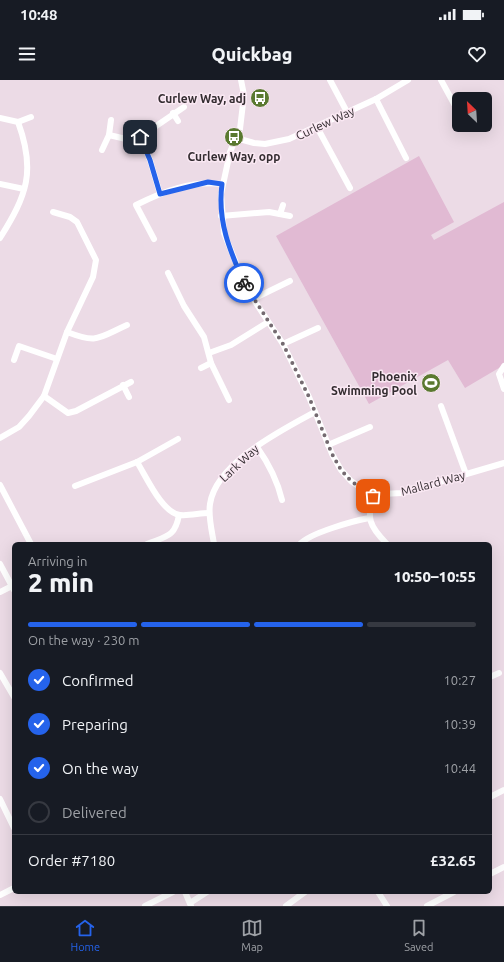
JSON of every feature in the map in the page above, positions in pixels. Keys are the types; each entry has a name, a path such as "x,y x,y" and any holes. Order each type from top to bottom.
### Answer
{"street":[{"name":"Mallard Way","path":"241,80 244,96 240,128 230,152 222,184 221,216 224,233 246,288 283,344 315,412 328,445 341,470 351,481 364,490 374,493 402,493 504,463"},
{"path":"330,80 347,112"},
{"path":"441,80 452,100"},
{"name":"Curlew Way","path":"236,138 254,143 278,143 317,127 376,99 406,81"},
{"path":"376,99 406,158"},
{"path":"109,135 126,139 140,137 173,113 184,107"},
{"path":"173,113 178,121"},
{"path":"0,118 18,122 31,117"},
{"path":"102,150 109,135 111,120"},
{"path":"0,238 18,209 24,189 28,166 26,150 18,122"},
{"path":"317,127 350,188"},
{"path":"140,137 150,160 160,194"},
{"path":"136,205 160,194 208,182 222,184"},
{"path":"0,184 24,189"},
{"path":"132,200 154,239"},
{"path":"280,214 283,204"},
{"path":"0,438 19,427 30,416 44,396 67,332 93,277 96,260 91,246 77,222 70,217 53,212"},
{"path":"221,216 269,212 290,216"},
{"path":"84,249 91,246"},
{"path":"168,273 184,306 204,337 211,364 229,400"},
{"path":"253,299 290,281"},
{"path":"209,352 231,345 268,322"},
{"path":"67,332 86,340 96,340 127,325"},
{"path":"283,344 318,328"},
{"path":"14,360 19,346 57,359"},
{"path":"201,368 211,364"},
{"path":"504,366 499,374 504,389"},
{"path":"44,396 68,413 76,411 131,382"},
{"path":"123,385 129,397"},
{"path":"441,406 466,474"},
{"name":"Lark Way","path":"214,542 209,513 212,493 219,481 228,471 257,446 275,434 315,412"},
{"path":"328,445 370,427"},
{"path":"75,486 138,462 178,439"},
{"path":"257,446 270,466 277,481 282,500"},
{"path":"138,462 160,500 167,508 179,515 209,513"},
{"path":"0,485 30,542"},
{"path":"374,493 369,518 373,529 385,542"},
{"path":"152,542 170,534 176,528 179,515"},
{"path":"302,542 334,528 369,518"},
{"path":"0,564 12,586"},
{"path":"0,592 12,588"},
{"path":"0,673 12,694"},
{"path":"492,676 499,673"},
{"path":"492,796 504,790"},
{"path":"0,799 12,824"},
{"path":"492,873 504,867"},
{"path":"0,895 12,889"},
{"path":"145,906 169,894"},
{"path":"186,894 191,904 204,894"},
{"path":"286,906 302,894"},
{"path":"379,894 387,906"},
{"path":"428,906 450,894"}],"shaded area":[{"path":"419,156 454,222 431,235 434,240 504,202 504,365 465,388 448,360 369,404 276,236"}],"way so far":[{"path":"244,283 283,344 309,397 332,454 341,470 351,481 364,490 374,493 373,496"}],"place":[{"name":"Curlew Way, adj","path":"260,98"},
{"name":"Curlew Way, opp","path":"234,137"},
{"name":"Phoenix Swimming Pool","path":"431,383"}],"route":[{"path":"140,137 150,160 160,194 208,182 222,184 220,203 224,233 244,283"}]}
